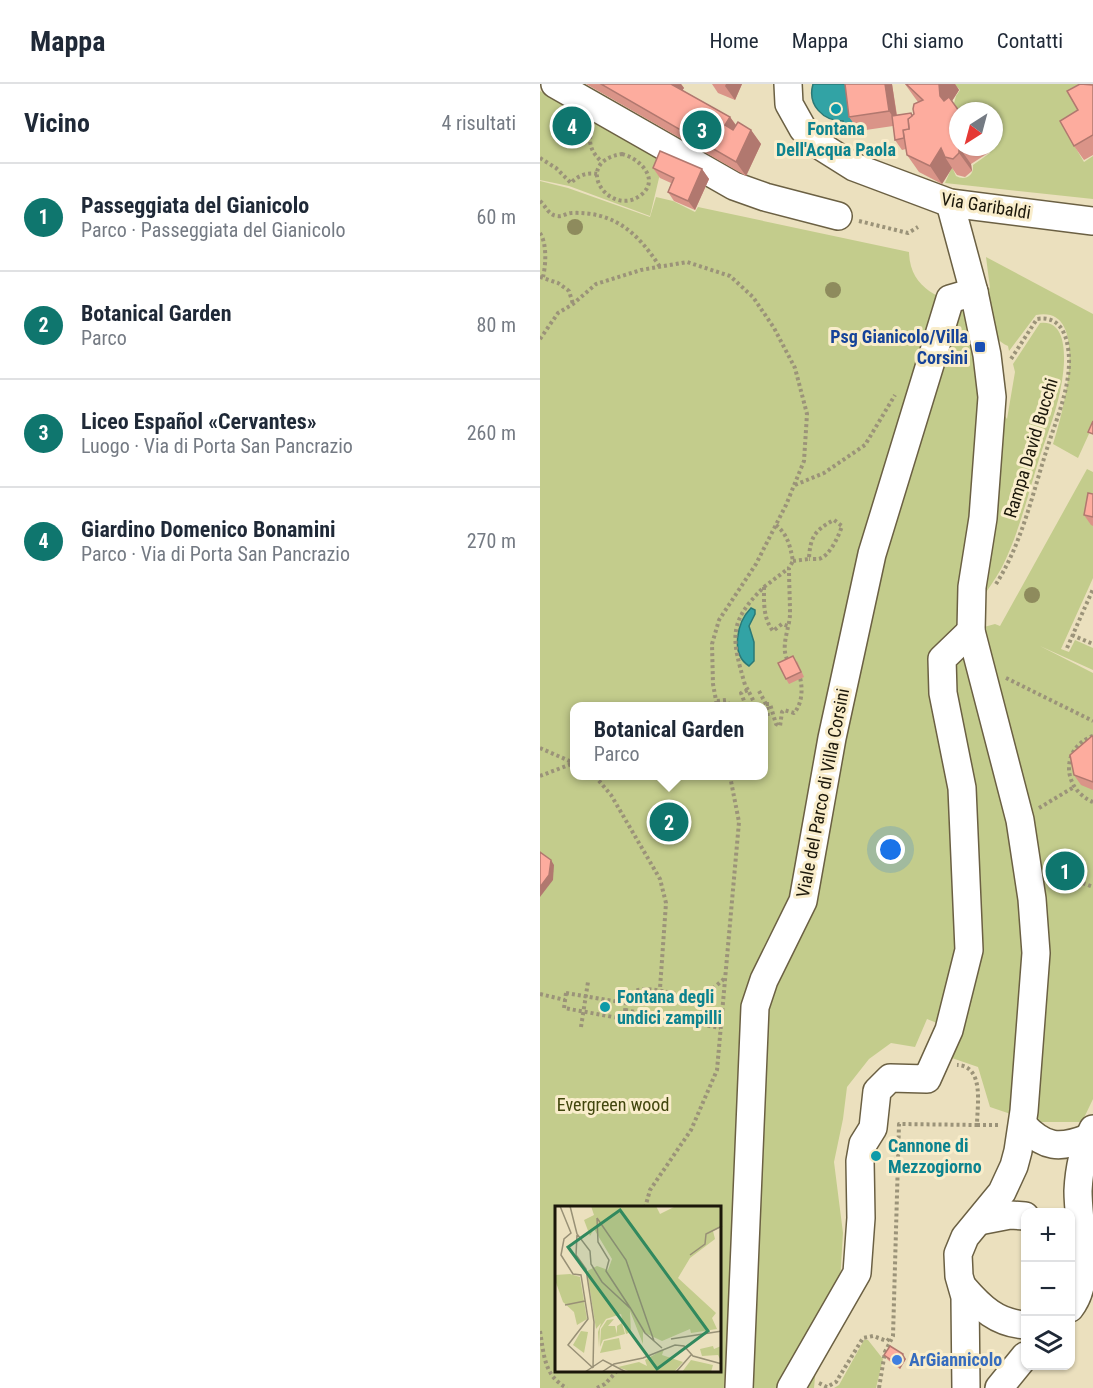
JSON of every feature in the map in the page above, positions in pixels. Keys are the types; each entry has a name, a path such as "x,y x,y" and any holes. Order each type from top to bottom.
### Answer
{"street":[{"path":"555,84 734,186 765,197 849,219"},
{"name":"Via Garibaldi","path":"790,88 789,104 797,122 811,138 854,167 950,203 1093,221"},
{"path":"950,203 974,292 987,355 992,397 983,518 972,587 971,631 1020,820 1034,918 1036,953 1023,1125 1018,1150 1009,1178 996,1202 965,1237 958,1254 959,1276 965,1298 966,1388"},
{"name":"Viale del Parco di Villa Corsini","path":"739,1388 755,1007 764,980 803,901 832,738 872,554 946,310 950,299 974,292"},
{"path":"791,1388 857,1273 861,1209 860,1161 863,1144 873,1128 877,1091 890,1078 927,1078 949,1030 969,950 962,788 943,693 942,659 971,631"},
{"path":"1023,1125 1037,1138 1054,1146 1066,1145 1091,1133"},
{"path":"1075,1302 1079,1297 1083,1281 1077,1246 1081,1158 1091,1133"},
{"path":"979,1221 1010,1215 1021,1216"},
{"path":"963,1287 974,1300 995,1317 1021,1324"},
{"path":"999,1388 1021,1362"}],"path":[{"path":"592,129 589,141 591,149 602,162"},
{"path":"621,154 631,156 645,169 648,178 646,189 635,198 618,200 603,191 597,174 602,162 612,156 621,154"},
{"path":"540,158 556,168 571,183 583,175 597,174"},
{"path":"540,201 548,212 558,216 571,213 615,220 646,245 660,267"},
{"path":"849,219 908,233 918,227"},
{"path":"540,232 543,237 545,259 542,277 569,291 573,304"},
{"path":"540,339 558,313 573,304 596,284 640,270 687,262 730,276 753,297 774,328 795,368 807,414 804,461 756,564 719,620 712,644 713,684 716,701 726,700 727,702"},
{"name":"Rampa David Bucchi","path":"1005,571 1024,521 1058,413 1066,384 1069,358 1061,326 1056,321 1044,318 1037,319 1014,352"},
{"path":"794,485 824,472 865,445 898,386"},
{"path":"793,561 819,559 825,555 840,532 842,526 840,522 834,520 820,527 810,546 809,559"},
{"path":"754,702 744,685 734,640 738,619 752,599 789,568 793,561 788,540 776,525"},
{"path":"768,704 770,704 779,727 784,710 794,713 798,709 803,685 796,666 785,656 790,616 789,568"},
{"path":"764,587 764,608 771,628 773,631 782,624 788,626"},
{"path":"1067,648 1093,589"},
{"path":"1072,635 1093,644"},
{"path":"978,664 1093,721"},
{"path":"744,702 741,693 748,690"},
{"path":"759,691 765,702"},
{"path":"1093,736 1081,743 1074,751 1069,772 1074,787 1086,799 1093,802"},
{"path":"540,748 570,761"},
{"path":"540,776 570,765"},
{"path":"598,780 611,795 660,879 666,903 658,1017"},
{"path":"646,1206 650,1190 691,1130 717,1070 739,822 731,780"},
{"path":"1020,820 1074,787"},
{"path":"1027,861 1093,887"},
{"path":"632,1000 634,991 644,988 689,996 707,992 725,979"},
{"path":"580,1027 588,982"},
{"path":"566,993 586,996 626,1004 624,1019 564,1008 566,993"},
{"path":"540,994 565,1000"},
{"path":"625,1010 720,1028"},
{"path":"879,1388 885,1353 893,1336 899,1124 977,1125 975,1077 965,1066 951,1067"},
{"path":"540,1331 545,1363 550,1374 567,1388"},
{"path":"821,1373 819,1385 827,1387 836,1382 863,1338 873,1336 887,1341 893,1336"},
{"path":"597,1388 605,1384 614,1373"}],"green space":[{"path":"954,84 1093,84 1086,124 1068,135 1084,162 1093,156 1093,199 945,183 952,167 956,176 963,178 970,175 973,165 986,156 1003,156 1003,102 954,102 960,90"},
{"path":"540,91 667,160 659,178 650,216 569,186 540,180"},
{"name":"Evergreen wood","path":"540,181 568,188 650,217 656,197 673,201 695,212 698,207 909,252 911,265 921,284 938,296 970,311 986,390 1007,419 1015,372 1013,364 1040,323 1056,328 1063,344 1064,354 1060,391 1013,542 1001,569 981,600 984,627 995,624 1000,626 1087,469 1093,472 1093,578 1061,649 1069,652 1075,640 1093,648 1093,670 1040,646 1093,673 1093,1099 1082,1122 1034,1122 990,1107 978,1067 949,1057 957,1031 927,1019 915,1047 891,1043 869,1059 847,1087 834,1162 843,1233 839,1298 817,1357 814,1388 540,1388"},
{"path":"986,257 1093,314 1093,425 1078,458 1053,444 1067,388 1069,344 1064,327 1053,316 1036,315 1009,351 1008,346 992,332 984,311 981,297 990,288"},
{"path":"864,1340 868,1340 883,1359 876,1388 834,1388 839,1385"}],"water":[{"name":"Fontana Dell'Acqua Paola","path":"813,84 853,84 859,131 845,133 843,121 829,118 818,110 812,99"},
{"path":"751,608 755,610 749,626 754,642 754,661 749,666 739,654 738,638 742,621"}],"building":[{"path":"601,84 671,84 730,117 725,125 733,130 738,122 751,130 736,162"},
{"path":"845,84 885,84 889,111 849,117"},
{"path":"906,84 939,84 940,96 944,101 949,97 953,102 949,102 949,156 956,156 953,159 945,157 941,148 930,166 907,155 903,130 909,129 908,119 914,114 914,104 923,100"},
{"path":"1080,84 1093,85 1093,135 1074,146 1060,121 1078,110 1067,91"},
{"path":"911,113 912,116 908,119 909,129 903,130 904,138 895,140 892,116"},
{"path":"660,151 702,169 688,201 668,192 674,178 653,168"},
{"path":"1093,421 1093,434 1088,432"},
{"path":"1088,493 1093,494 1093,517 1084,515"},
{"path":"793,656 801,672 786,679 778,663"},
{"path":"1092,736 1093,782 1074,775 1070,755"},
{"path":"540,852 551,860 549,875 540,887"},
{"path":"890,1346 903,1354 897,1364 884,1355"}],"place":[{"name":"Fontana Dell'Acqua Paola","path":"836,109"},
{"name":"Giardino Domenico Bonamini","path":"572,126"},
{"name":"Liceo Español «Cervantes»","path":"702,130"},
{"name":"Psg Gianicolo/Villa Corsini","path":"980,347"},
{"name":"Botanical Garden","path":"669,822"},
{"name":"Passeggiata del Gianicolo","path":"1065,871"},
{"name":"Fontana degli undici zampilli","path":"605,1007"},
{"name":"Cannone di Mezzogiorno","path":"876,1156"},
{"name":"ArGiannicolo","path":"897,1360"}]}
